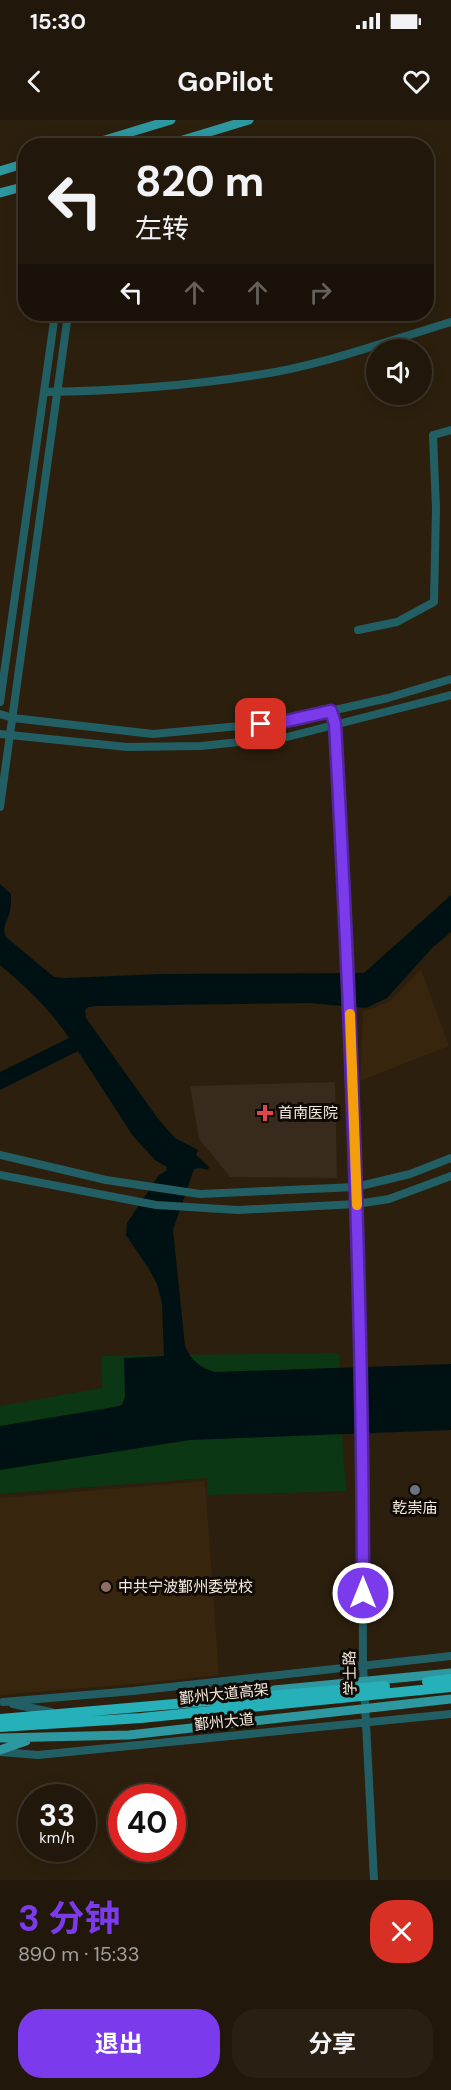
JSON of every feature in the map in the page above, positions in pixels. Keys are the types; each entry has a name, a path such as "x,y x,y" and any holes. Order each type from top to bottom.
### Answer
{"highway":[{"name":"鄞州大道高架","path":"0,1718 451,1679"},
{"name":"鄞州大道高架","path":"0,1727 141,1718 451,1687"}],"main road":[{"path":"111,138 171,120"},
{"path":"189,138 249,120"},
{"path":"0,171 18,165"},
{"path":"0,193 18,188"},
{"name":"鄞州大道","path":"0,1718 451,1673"},
{"name":"鄞州大道","path":"0,1738 129,1735 451,1700"},
{"path":"0,1751 32,1738"}],"street":[{"path":"0,702 54,321"},
{"path":"0,807 68,321"},
{"path":"44,392 182,384 258,375 326,360 451,322"},
{"path":"358,630 397,622 434,602 436,508 433,435 451,430"},
{"path":"0,714 14,718 153,734 282,722 388,698 451,679"},
{"path":"0,734 127,747 201,746 287,737 451,695"},
{"name":"学士路","path":"331,711 335,724 348,952 362,1361 364,1708 374,1880"},
{"path":"0,1155 106,1180 201,1194 356,1187 410,1174 451,1158"},
{"path":"0,1175 156,1205 238,1210 357,1204 389,1199 451,1176"},
{"path":"2,1701 134,1691 451,1656"},
{"path":"2,1701 52,1712"},
{"name":"鄞州大道","path":"0,1751 38,1755 451,1714"}],"shaded area":[{"path":"0,884 11,894 10,911 5,927 6,937 54,977 65,978 161,974 364,973 451,895 451,932 433,947 387,998 366,1008 308,1003 98,1006 88,1007 85,1010 86,1018 159,1120 175,1138 198,1150 196,1155 209,1167 208,1170 194,1169 173,1230 185,1346 193,1359 200,1366 215,1372 451,1364 451,1430 190,1440 0,1470 0,1426 122,1405 125,1397 124,1358 164,1356 162,1303 157,1284 126,1235 127,1223 159,1175 166,1171 167,1167 155,1160 133,1136 78,1051 0,1090 0,1072 69,1038 37,999 0,965"},
{"path":"421,969 449,1046 360,1081 363,1012 390,1001"},
{"name":"首南医院","path":"335,1082 337,1178 230,1177 199,1139 190,1086"},
{"name":"中共宁波鄞州委党校","path":"205,1481 219,1675 0,1695 0,1498"}],"green space":[{"path":"339,1353 343,1456 347,1491 207,1495 207,1478 0,1494 0,1406 102,1388 101,1356"}],"slow traffic":[{"path":"350,1014 357,1205"}],"place":[{"name":"首南医院","path":"265,1113"},
{"name":"乾崇庙","path":"415,1490"},
{"name":"中共宁波鄞州委党校","path":"106,1587"}],"route":[{"path":"261,724 282,722 331,711 335,724 348,952 362,1361 363,1593"}]}
